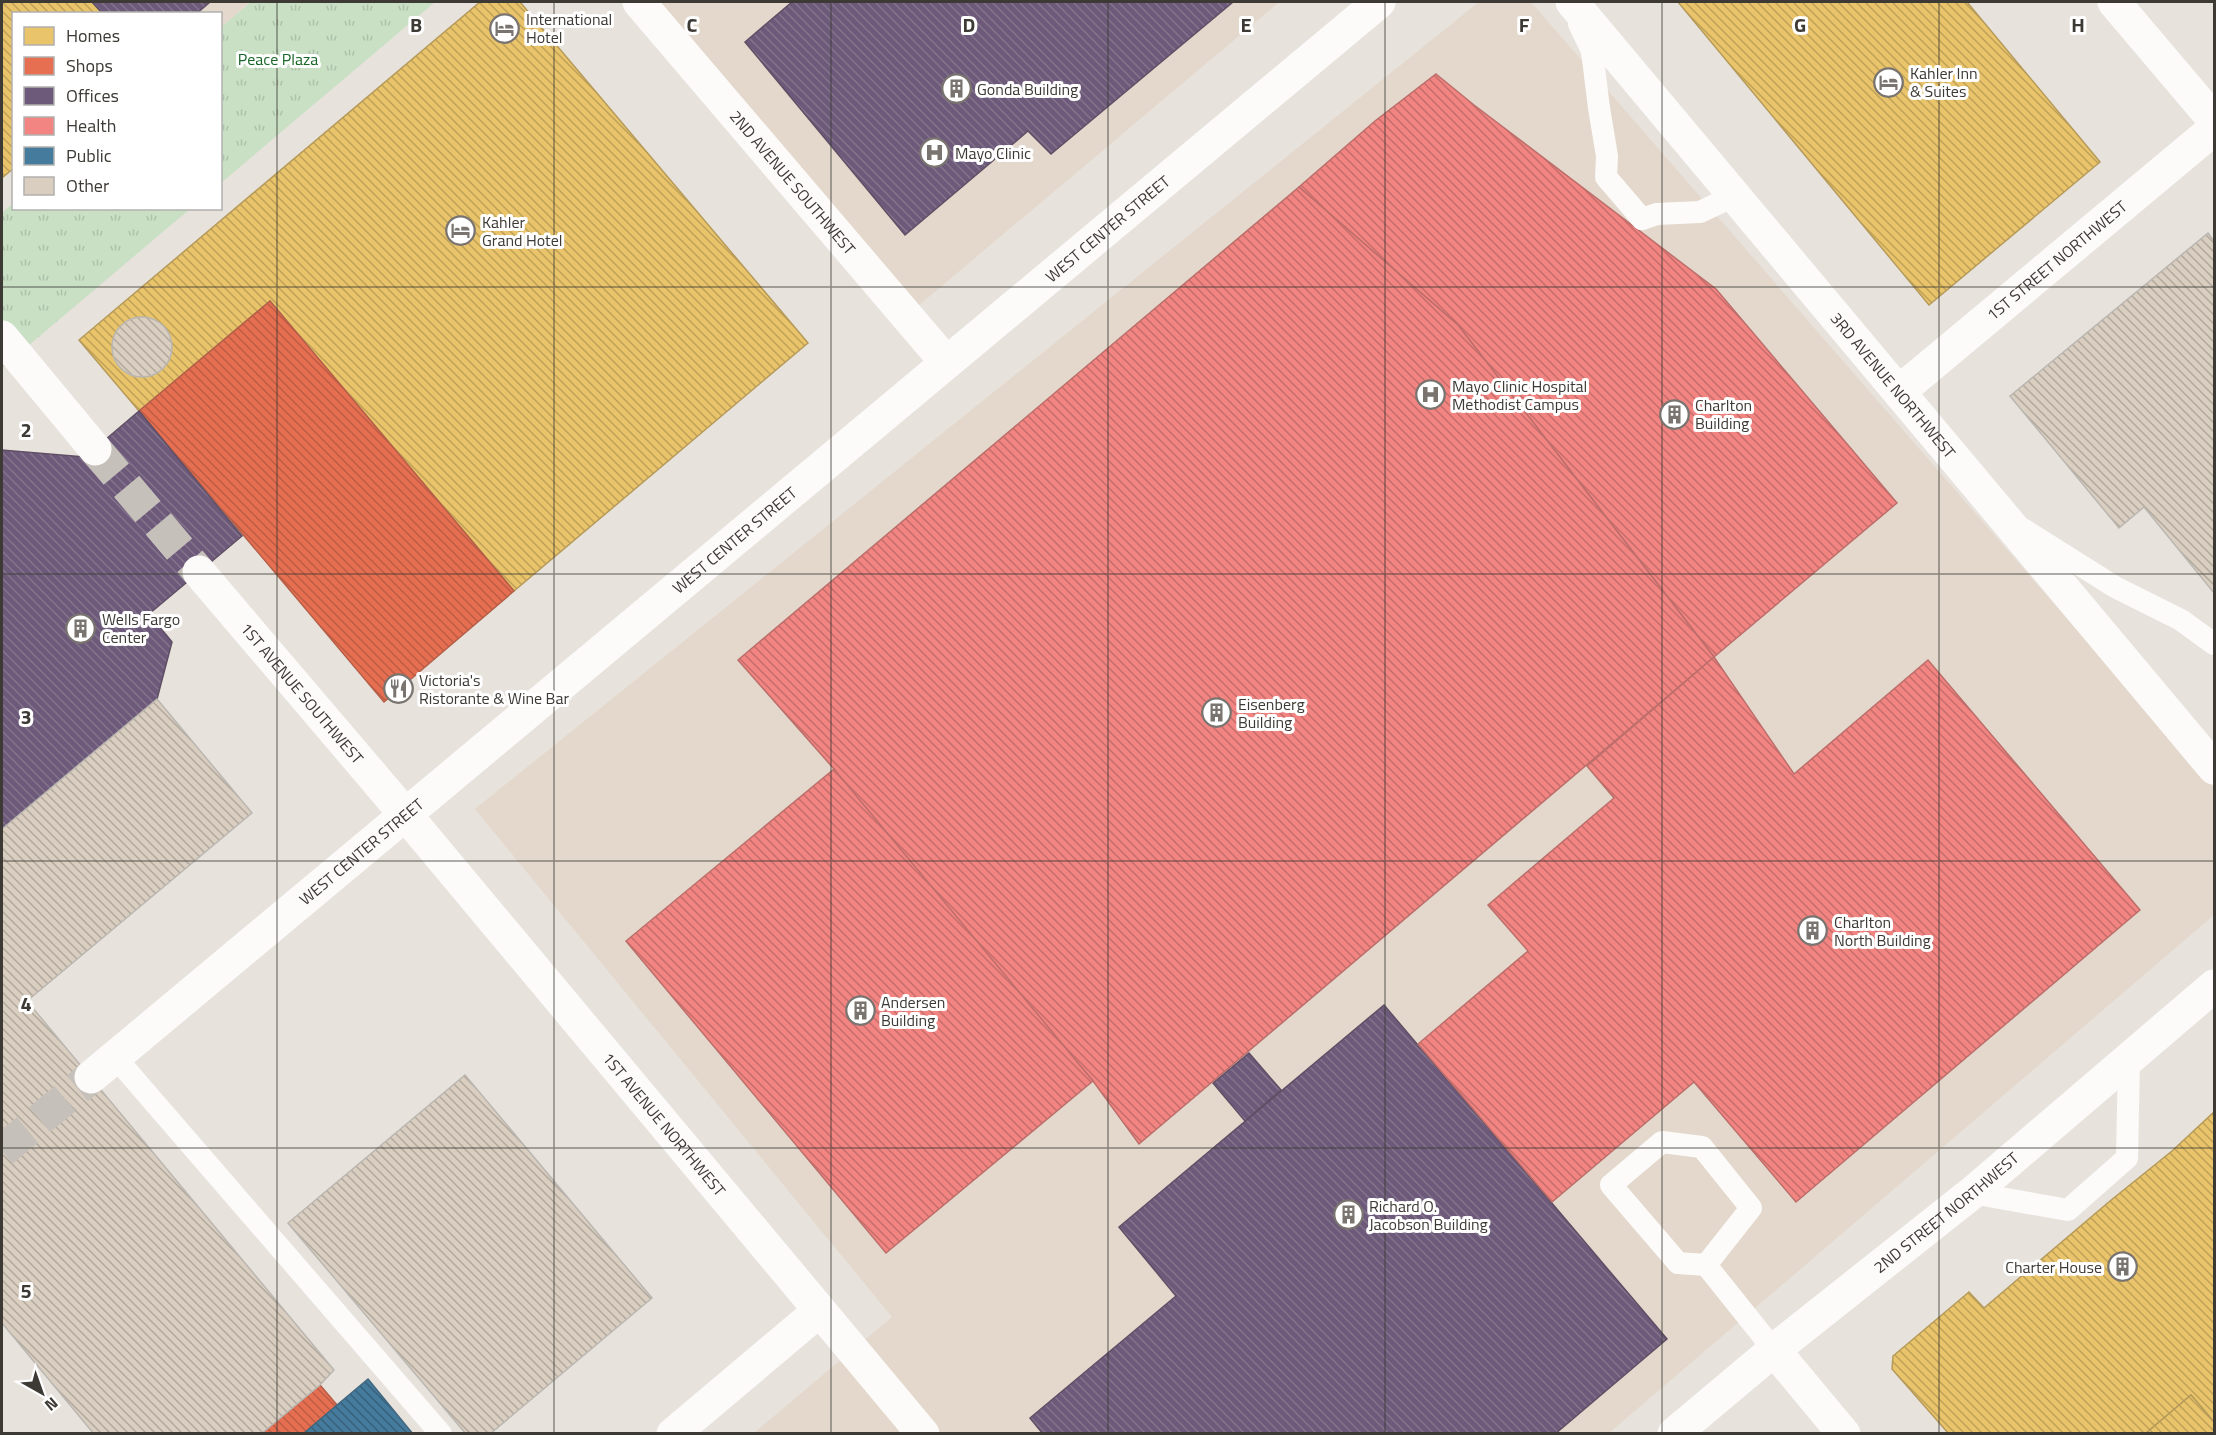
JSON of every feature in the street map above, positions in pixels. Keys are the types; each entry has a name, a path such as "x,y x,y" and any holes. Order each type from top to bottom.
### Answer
{"street":[{"name":"2ND AVENUE SOUTHWEST","path":"639,2 946,362"},
{"name":"WEST CENTER STREET","path":"103,1067 1379,2"},
{"name":"3RD AVENUE NORTHWEST","path":"1572,2 2214,768"},
{"path":"2114,2 2214,120"},
{"name":"1ST STREET NORTHWEST","path":"1900,391 2214,129"},
{"path":"2,337 95,449"},
{"name":"1ST AVENUE SOUTHWEST","path":"199,572 405,814"},
{"name":"1ST AVENUE NORTHWEST","path":"405,814 923,1434"},
{"name":"2ND STREET NORTHWEST","path":"1674,1434 1774,1350 1972,1193 2214,986"},
{"path":"673,1434 819,1311"},
{"path":"1774,1350 1844,1434"}],"lane":[{"path":"1567,2 1592,51 1607,156 1606,177 1642,219 1657,214 1700,212 1736,195"},
{"path":"2004,517 2115,586 2181,620 2214,644"},
{"path":"1972,1193 2068,1210 2127,1158 2129,1059"},
{"path":"103,1067 441,1434"},
{"path":"1706,1264 1751,1208 1702,1147 1662,1142 1611,1185 1678,1263 1706,1264 1774,1350"}],"shaded area":[{"path":"99,2 250,2 222,26 222,12 108,12"},
{"name":"Mayo Clinic","path":"639,2 1279,2 906,316"},
{"name":"Mayo Clinic Hospital Methodist Campus","path":"1479,2 1531,2 2214,788 2214,915 1609,1433 754,1433 892,1317 475,809"}],"green space":[{"name":"Peace Plaza","path":"251,2 435,2 222,182 222,26"},
{"path":"12,204 12,210 189,210 2,368 2,213"}],"building: Homes":[{"path":"2,2 92,2 101,12 12,12 12,170 2,178"},
{"name":"Kahler Grand Hotel","path":"480,2 520,2 808,343 514,591 270,301 139,411 79,340"},
{"name":"Kahler Inn & Suites","path":"1678,2 1967,2 2100,162 1929,305"},
{"name":"Charter House","path":"2214,1112 2214,1422 2191,1395 2145,1434 1949,1434 1892,1369 1893,1356 1969,1292 1984,1308 2172,1151"},
{"path":"2191,1395 2214,1422 2214,1434 2145,1434"}],"building: Shops":[{"path":"270,301 514,591 384,702 139,411"},
{"path":"320,1385 337,1405 303,1434 261,1434"}],"building: Offices":[{"path":"92,2 210,2 198,12 101,12"},
{"name":"Gonda Building","path":"792,2 1233,2 1051,154 1028,131 905,235 745,42"},
{"name":"Wells Fargo Center","path":"139,411 242,536 149,614 172,642 157,699 2,829 2,450 85,457"},
{"name":"Richard O. Jacobson Building","path":"1384,1005 1667,1339 1555,1434 1043,1434 1030,1418 1176,1296 1119,1227"},
{"path":"1249,1053 1281,1090 1245,1121 1213,1083"}],"building: Health":[{"name":"Charlton Building","path":"1436,74 1716,289 1897,503 1714,657 1458,325 1299,187 1375,121"},
{"name":"Eisenberg Building","path":"1299,187 1458,325 1714,657 1139,1144 1093,1081 901,860 834,769 738,660"},
{"name":"Charlton North Building","path":"1714,657 1794,774 1928,660 2140,910 1796,1202 1694,1082 1552,1202 1418,1044 1528,951 1488,905 1614,798 1587,766"},
{"name":"Andersen Building","path":"834,769 1093,1081 886,1253 626,941"}],"building: Public":[{"path":"368,1379 413,1434 303,1434 337,1405"}],"building: Other":[{"path":"2208,233 2214,241 2214,593 2144,507 2119,528 2010,396"},
{"path":"136,317 148,317 159,322 167,330 172,347 170,359 159,372 148,377 136,377 125,372 117,364 112,353 112,341 117,330 125,322"},
{"path":"157,699 252,813 27,1001 334,1370 320,1385 261,1434 94,1434 2,1323 2,829"},
{"path":"465,1075 652,1298 490,1434 466,1434 288,1223"}],"tunnel":[{"path":"95,449 199,572"},
{"path":"2,1151 91,1077"}],"place":[{"name":"International Hotel","path":"505,28"},
{"name":"Kahler Inn & Suites","path":"1889,82"},
{"name":"Gonda Building","path":"956,89"},
{"name":"Mayo Clinic","path":"934,153"},
{"name":"Kahler Grand Hotel","path":"461,231"},
{"name":"Mayo Clinic Hospital Methodist Campus","path":"1431,395"},
{"name":"Charlton Building","path":"1674,414"},
{"name":"Wells Fargo Center","path":"81,628"},
{"name":"Victoria's Ristorante & Wine Bar","path":"398,689"},
{"name":"Eisenberg Building","path":"1217,713"},
{"name":"Charlton North Building","path":"1813,931"},
{"name":"Andersen Building","path":"860,1011"},
{"name":"Richard O. Jacobson Building","path":"1348,1215"},
{"name":"Charter House","path":"2123,1267"}]}
